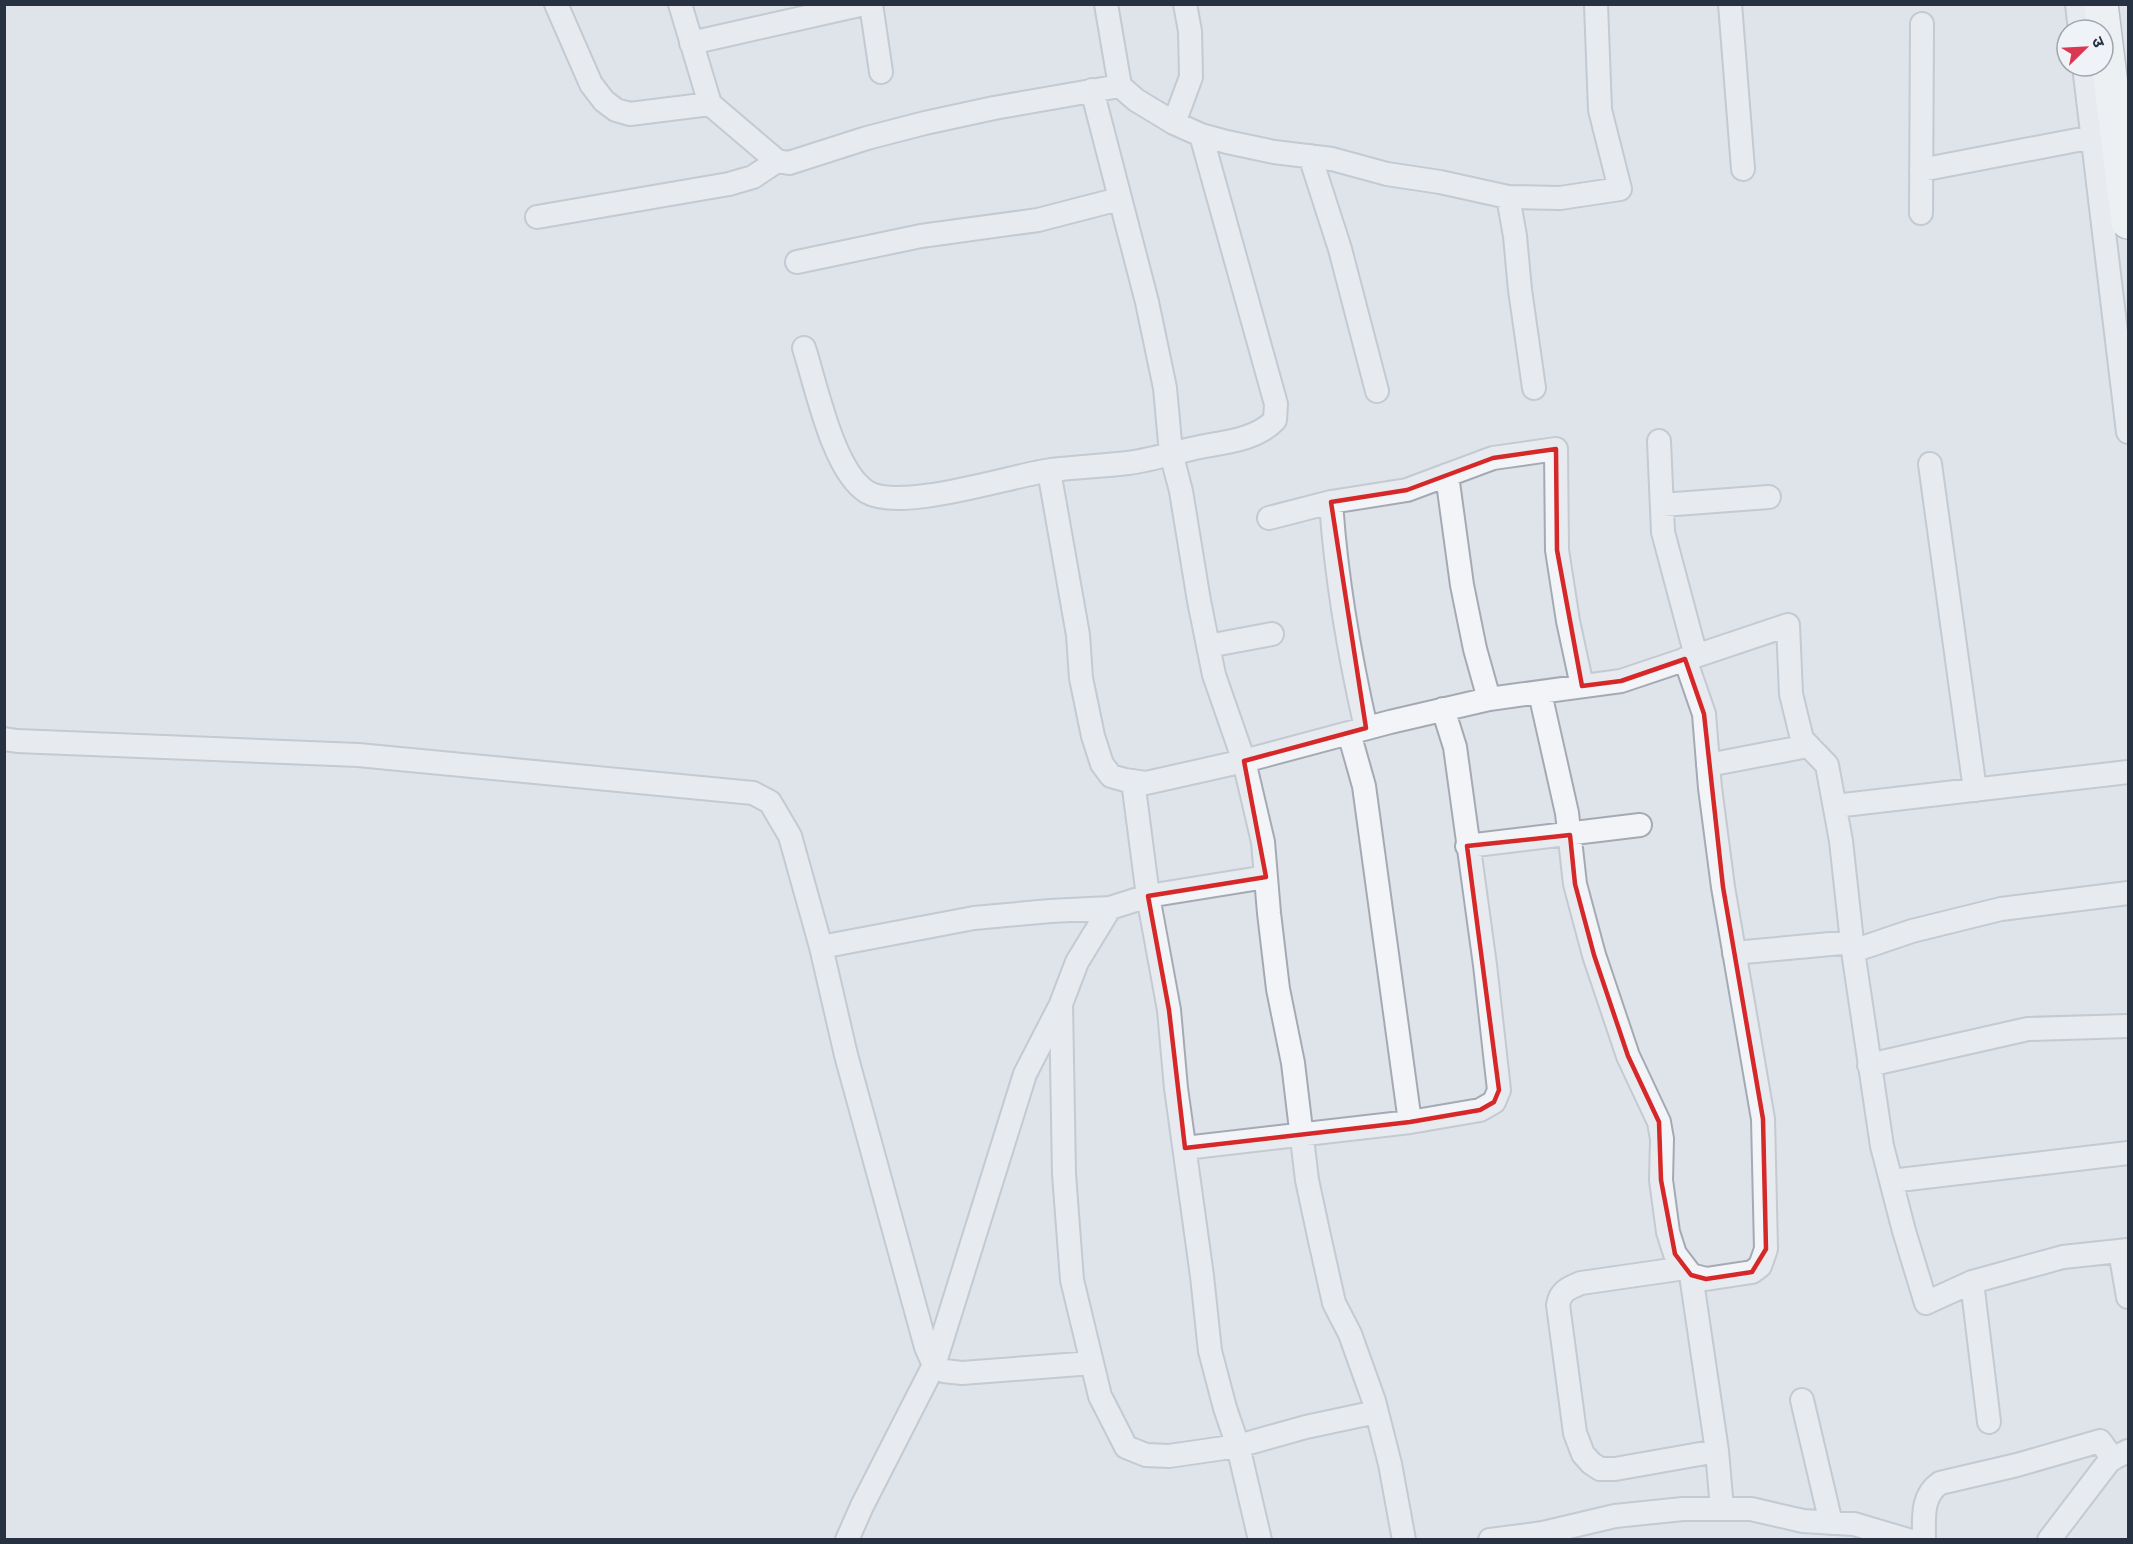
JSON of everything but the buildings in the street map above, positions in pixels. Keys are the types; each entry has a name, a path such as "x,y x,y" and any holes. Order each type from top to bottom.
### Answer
{"highway":[{"path":"2101,4 2128,222"}],"street":[{"path":"556,4 591,84 604,101 616,110 630,114 710,104"},
{"path":"680,4 710,104 777,161"},
{"path":"691,43 864,4"},
{"path":"871,4 881,72"},
{"path":"1106,4 1120,86 1136,100 1174,123 1201,135 1236,144 1332,159 1387,174 1440,182 1508,197 1560,198 1620,189 1600,110 1596,4"},
{"path":"1174,123 1191,77 1190,31 1185,4"},
{"path":"1730,4 1743,169"},
{"path":"1921,213 1922,24"},
{"path":"2086,78 2128,432"},
{"path":"537,217 729,184 753,177 777,161 797,162 867,138 925,123 1120,86"},
{"path":"1092,90 1147,302 1165,388 1172,453 1214,675 1244,761 1263,842 1278,989 1293,1063 1307,1180 1334,1303 1350,1334 1377,1412 1390,1464 1404,1539"},
{"path":"804,348 833,442 850,475 867,492 888,498 928,496 1049,471 1131,463 1243,438 1267,429 1275,420 1276,404 1201,135"},
{"path":"1921,170 2093,137"},
{"path":"1310,156 1340,249 1377,391"},
{"path":"1508,197 1534,388"},
{"path":"797,262 921,236 1038,220 1119,199"},
{"path":"1659,441 1663,532 1704,714 1722,876 1762,1119 1766,1250 1760,1266 1752,1272 1738,1276 1706,1278 1688,1271 1581,1283 1566,1289 1559,1296 1558,1305 1575,1433 1582,1454 1591,1463 1600,1469 1616,1469 1716,1451"},
{"path":"1269,518 1331,502 1407,490 1493,458 1556,449 1557,550 1568,621 1582,686"},
{"path":"1930,464 1975,790"},
{"path":"1049,471 1078,635 1081,678 1094,736 1102,764 1111,776 1133,781 1146,783 1244,761 1357,730 1489,699 1621,681 1788,625 1791,694 1802,739 1827,765 1835,806 1882,1146 1926,1303 1971,1282 2063,1257 2124,1251 2128,1298"},
{"path":"1447,475 1462,585 1475,649 1489,699"},
{"path":"1662,505 1769,497"},
{"path":"1331,502 1336,566 1354,675 1357,730 1364,786 1410,1122"},
{"path":"1208,646 1272,634"},
{"path":"1540,693 1567,813 1575,884 1594,955 1628,1056 1659,1122 1662,1139 1661,1180 1668,1232 1675,1254 1688,1271 1716,1451 1722,1509"},
{"path":"1185,1148 1410,1122 1480,1110 1494,1102 1499,1090 1485,966 1455,747 1443,709"},
{"path":"4,739 358,755 753,793 770,802 790,836 821,947 849,1066 923,1336 934,1365 944,1371 962,1373 1092,1363"},
{"path":"1708,765 1808,746"},
{"path":"1835,806 2128,772"},
{"path":"1133,781 1148,896 1169,1010 1210,1351 1238,1446 1260,1539"},
{"path":"1467,846 1640,825"},
{"path":"821,947 974,918 1110,908 1148,896 1266,877"},
{"path":"1734,953 1853,946 2001,909 2128,893"},
{"path":"847,1539 934,1365 1025,1074 1061,1004 1077,962 1110,908"},
{"path":"1061,1004 1064,1163 1072,1280 1100,1396 1126,1447 1146,1455 1168,1456 1238,1446 1306,1427 1377,1412"},
{"path":"1869,1065 2028,1029 2128,1026"},
{"path":"1891,1181 2128,1153"},
{"path":"1971,1282 1989,1422"},
{"path":"1802,1400 1831,1523"},
{"path":"1924,1539 1924,1509 1927,1497 1940,1483 2017,1466 2100,1441 2121,1455 2049,1539"},
{"path":"1490,1539 1543,1533 1615,1516 1683,1509 1750,1509 1803,1521 1854,1524 1908,1539"}],"highlighted area":[{"path":"1556,449 1557,550 1582,686 1621,681 1685,659 1704,714 1723,887 1763,1119 1766,1249 1752,1272 1706,1279 1691,1275 1675,1254 1661,1180 1659,1122 1628,1056 1594,955 1575,884 1570,835 1467,846 1499,1090 1494,1102 1480,1110 1410,1122 1185,1148 1169,1010 1148,896 1266,877 1244,761 1366,728 1331,502 1407,490 1493,458"}]}
